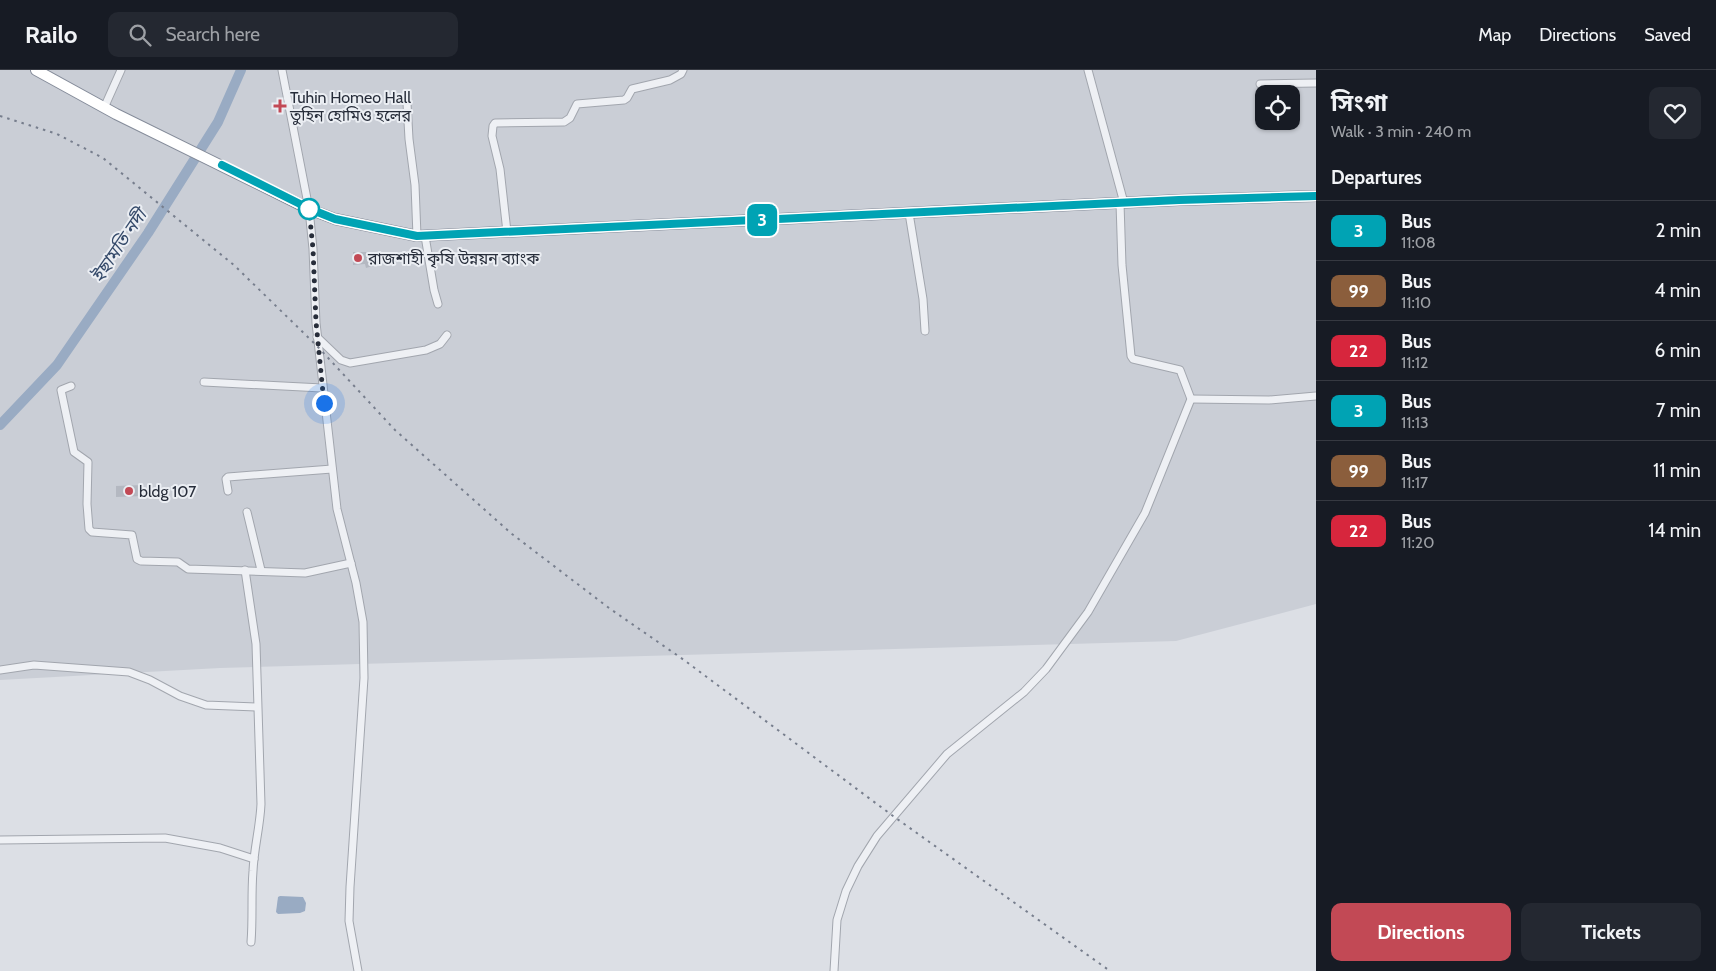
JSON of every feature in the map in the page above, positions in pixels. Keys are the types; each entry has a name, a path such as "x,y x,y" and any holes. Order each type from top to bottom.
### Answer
{"highway":[{"path":"36,70 104,108 310,209 335,219 421,236 1122,203 1316,196"}],"street":[{"path":"104,108 121,70"},
{"path":"282,70 310,209 317,337 337,509 351,563 363,622 364,678 349,921 358,971"},
{"path":"507,232 500,169 492,136 492,126 495,123 564,122 570,118 576,104 626,100 632,89 670,80 681,74 683,70"},
{"path":"834,971 837,920 843,898 858,866 888,822 947,754 1000,712 1046,670 1088,612 1145,514 1191,399 1180,370 1133,359 1130,356 1122,264 1122,203 1088,70"},
{"path":"1260,84 1316,83"},
{"path":"407,104 409,139 421,236 438,304"},
{"path":"909,213 923,299 925,330"},
{"path":"317,337 341,360 350,363 426,350 440,344 447,335"},
{"path":"204,382 322,388"},
{"path":"72,386 61,390 74,452 88,462 87,504 90,531 132,536 135,555 140,561 178,562 188,569 305,572 351,563"},
{"path":"1191,399 1269,400 1316,396"},
{"path":"228,491 226,479 228,477 332,469"},
{"path":"247,512 261,570"},
{"path":"246,570 256,644 261,804 252,884 253,919 251,942"},
{"path":"0,670 34,665 129,672 150,680 180,696 206,705 257,707"},
{"path":"0,840 165,838 220,848 254,859"}],"shaded area":[{"path":"0,70 1316,70 1316,604 1176,641 220,668 0,680"}],"water":[{"path":"278,897 303,897 306,903 305,911 278,914 276,912"}],"building":[{"path":"353,252 372,252 376,265 366,268 365,264 353,265"},
{"name":"bldg 107","path":"143,485 143,496 116,497 116,486"}],"waterway":[{"name":"ইছামতি নদী","path":"0,425 57,365 148,233 218,122 241,70"}],"railway":[{"path":"0,116 57,134 103,158 235,266 318,347 395,430 512,534 609,608 684,660 893,816 1110,971"}],"bus line":[{"name":"3","path":"222,165 310,209 335,219 417,236 1179,200 1316,196"}],"place":[{"name":"Tuhin Homeo Hall তুহিন হোমিও হলের","path":"280,106"},
{"name":"রাজশাহী কৃষি উন্নয়ন ব্যাংক","path":"358,258"},
{"name":"bldg 107","path":"129,491"}],"route":[{"path":"309,209 313,249 316,322 324,403"}]}
